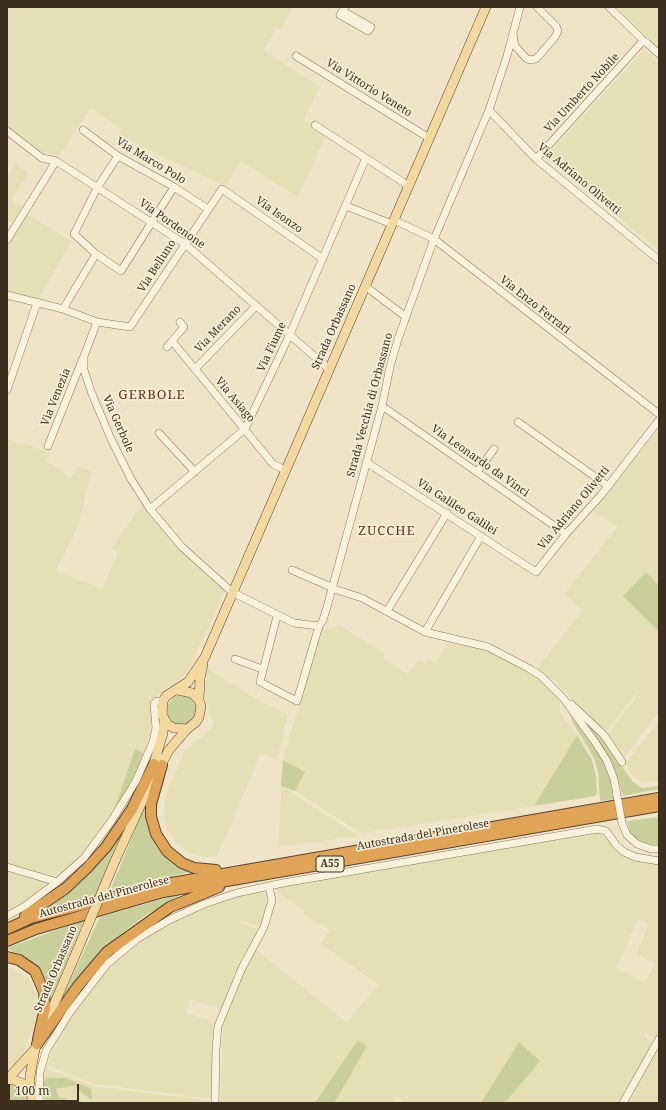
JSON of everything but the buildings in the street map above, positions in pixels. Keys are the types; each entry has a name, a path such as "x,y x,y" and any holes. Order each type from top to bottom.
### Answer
{"highway":[{"path":"158,764 152,799 151,816 156,834 167,851 182,863 194,868 210,871 268,865"},
{"path":"7,927 51,899 87,868 106,847 124,821 158,764"},
{"name":"Autostrada del Pinerolese","path":"7,927 31,918 160,885 659,798"},
{"name":"Autostrada del Pinerolese","path":"7,941 36,929 163,892 659,806"},
{"path":"36,1046 78,986 107,952 133,932 170,907 219,887 275,873"},
{"path":"7,957 19,960 35,972 44,992 45,1008 36,1046"}],"main road":[{"name":"Strada Orbassano","path":"32,1103 30,1091 31,1065 36,1046 158,764 163,733 164,720 161,711 163,701 166,696 178,690 191,678 204,657 486,7"},
{"name":"Strada Orbassano","path":"158,764 177,738 200,717 200,678 204,657"},
{"path":"178,690 188,691 199,700"},
{"path":"164,720 174,728 187,729"},
{"name":"Strada Orbassano","path":"7,1080 36,1046"},
{"name":"Strada Orbassano","path":"7,1080 21,1082 30,1091"}],"street":[{"name":"Strada Vecchia di Orbassano","path":"262,669 260,682 297,701 318,626 323,620 327,607 382,406 390,367 434,240 489,110 507,56 520,7"},
{"path":"513,34 514,42 519,51 527,59 536,59 557,35 556,26 537,7"},
{"path":"609,7 643,41 659,54"},
{"name":"Via Umberto Nobile","path":"536,159 643,41"},
{"path":"507,56 514,51 519,51"},
{"name":"Via Vittorio Veneto","path":"296,56 429,138"},
{"name":"Via Adriano Olivetti","path":"489,110 536,159 659,260"},
{"path":"315,125 408,186"},
{"name":"Via Marco Polo","path":"83,130 118,156 208,208"},
{"name":"Via Pordenone","path":"7,131 42,158 56,162 185,244 329,369"},
{"path":"118,156 98,188 74,234 96,254 121,271 174,187"},
{"name":"Via Fiume","path":"150,510 245,429 290,334 366,158"},
{"path":"7,240 56,162"},
{"name":"Via Belluno","path":"97,322 130,327 222,189"},
{"name":"Via Isonzo","path":"222,189 323,259"},
{"name":"Via Enzo Ferrari","path":"346,206 393,222 434,240 659,414"},
{"path":"63,310 96,254"},
{"path":"365,286 406,318"},
{"path":"7,295 63,310 97,322"},
{"path":"7,390 37,303"},
{"name":"Via Merano","path":"195,369 256,306"},
{"name":"Via Gerbole","path":"97,322 84,356 84,370 92,394 111,439 131,479 150,510 182,547 232,592 277,616 294,623 318,626"},
{"name":"Via Asiago","path":"180,322 184,327 169,344 195,369 273,464 285,470"},
{"name":"Via Venezia","path":"48,446 84,356"},
{"name":"Via Leonardo da Vinci","path":"382,406 566,534"},
{"name":"Via Adriano Olivetti","path":"536,572 566,534 608,486 659,420"},
{"path":"518,422 608,486"},
{"path":"159,433 195,472"},
{"path":"477,472 494,449"},
{"name":"Via Galileo Galilei","path":"366,462 536,572"},
{"path":"387,611 447,513"},
{"path":"425,632 482,536"},
{"path":"292,570 331,588 362,598 425,632 495,650 541,676 563,698 583,723 607,761 614,779 622,823 627,836 636,844 651,849 659,849"},
{"path":"235,659 262,669 277,616"},
{"path":"563,698 580,710 604,736 622,762"},
{"path":"7,916 25,906 57,882 84,858 112,820 136,781 153,742 156,728 154,704 163,701"},
{"path":"40,1103 40,1072 46,1051 70,1012 106,964 137,939 187,911 231,895 269,887 597,829 606,831 617,846 624,852 635,857 659,861"},
{"path":"7,867 57,882"},
{"path":"215,1103 218,1026 242,968 264,927 272,900 269,887"},
{"path":"623,1103 659,1039"}],"shaded area":[{"path":"7,7 293,7 280,30 276,28 264,51 320,86 303,120 326,135 298,197 241,161 225,186 117,135 122,129 90,108 58,158 47,152 41,153 11,132 7,126"},
{"path":"616,7 659,7 659,48"},
{"path":"644,49 659,63 659,251 546,156"},
{"path":"16,164 29,173 11,200 23,207 13,223 7,219 7,177"},
{"path":"27,214 71,241 39,299 7,291 7,247"},
{"path":"659,429 659,586 645,572 624,596 659,632 659,712 623,759 606,736 635,698 640,688 610,728 603,732 555,681 536,670 582,611 564,594 618,526 593,511"},
{"path":"7,439 49,452 46,460 70,478 78,467 91,472 78,527 56,571 102,589 118,552 111,549 142,504 180,549 225,591 187,673 179,681 151,700 153,727 152,737 145,754 135,750 112,816 82,856 64,872 51,878 7,864"},
{"path":"339,625 385,654 383,658 407,674 418,661 426,664 429,660 436,664 447,643 480,648 526,669 541,679 560,702 560,713 577,735 534,806 364,833 348,825 295,791 305,772 283,760 322,629"},
{"path":"207,668 259,701 288,715 277,760 261,753 217,857 205,857 190,853 177,843 167,830 164,814 165,800 169,786 186,750 210,730 213,724 205,693"},
{"path":"659,721 659,781 642,782 633,776 625,764"},
{"path":"281,786 359,836 279,847"},
{"path":"599,831 605,834 624,856 645,862 659,863 659,1036 657,1039 646,1033 643,1034 652,1044 621,1103 505,1103 540,1061 519,1042 481,1103 407,1103 396,1098 394,1103 220,1103 224,1018 235,987 255,949 346,1022 379,985 321,944 330,930 303,914 305,911 278,893 275,889","holes":["638,919 648,924 637,954 655,964 645,983 616,968"]},
{"path":"7,869 53,883 7,912"},
{"path":"254,892 265,893 266,906 268,907 261,927 241,921 239,923 258,929 222,1009 190,999 186,1013 217,1023 213,1099 94,1084 46,1065 66,1024 79,1006 110,966 139,941 181,917 222,900"},
{"path":"7,967 12,968 28,978 37,994 39,1008 24,1051 15,1068 7,1073"},
{"path":"659,1044 659,1103 627,1103"},
{"path":"45,1068 93,1086 213,1101 213,1103 45,1103 42,1076"}],"green space":[{"path":"646,572 659,586 659,632 623,596"},
{"path":"182,695 193,699 197,710 193,721 182,725 171,721 167,710 171,699"},
{"path":"568,709 601,756 610,779 615,799 600,801 598,772 594,758 573,723"},
{"path":"583,715 608,745 632,781 642,788 659,786 659,789 623,796 613,764 582,717"},
{"path":"577,735 592,760 596,776 597,793 595,796 534,806"},
{"path":"135,749 145,754 133,782 112,816"},
{"path":"283,760 305,772 295,791 281,786"},
{"path":"148,798 154,836 193,871 110,891"},
{"path":"131,817 96,894 44,911 43,910 57,900"},
{"path":"659,817 659,845 647,844 635,838 630,832 627,821"},
{"path":"184,893 143,917 122,933 98,955 59,1005 100,917"},
{"path":"84,920 48,1007 46,988 19,955 7,948"},
{"path":"358,1040 367,1046 334,1103 315,1103"},
{"path":"519,1042 540,1061 505,1103 481,1103"},
{"path":"47,1078 66,1078 91,1089 92,1100 77,1089 76,1085 56,1089 58,1097 65,1098 67,1103 45,1103 43,1083"},
{"path":"10,1084 20,1086 27,1092 28,1103 7,1103 7,1085"}],"district":[{"name":"GERBOLE","path":"152,395"},
{"name":"ZUCCHE","path":"387,531"}]}
